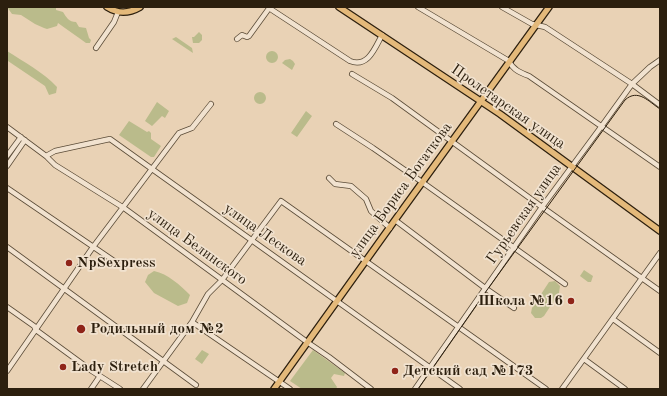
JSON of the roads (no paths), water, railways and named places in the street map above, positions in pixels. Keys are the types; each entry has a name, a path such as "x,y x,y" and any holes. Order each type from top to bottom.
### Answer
{"main road":[{"path":"107,7 120,12 130,12 140,7"},
{"name":"Пролетарская улица","path":"339,7 480,101 660,231"},
{"name":"улица Бориса Богаткова","path":"274,389 390,228 394,220 549,7"}],"street":[{"path":"237,39 242,35 246,37 249,36 270,7 350,62 355,63 365,61 372,54 382,36"},
{"path":"418,7 509,61 512,67 520,73 530,76 660,166"},
{"path":"502,7 532,24 545,27 660,104"},
{"path":"96,48 120,12"},
{"name":"Гурьевская улица","path":"415,389 485,288 632,84 644,72 660,60"},
{"path":"352,74 392,98 542,208 660,290"},
{"path":"8,369 93,247 124,208 178,133 192,128 211,104"},
{"path":"336,124 368,144 565,284"},
{"name":"улица Белинского","path":"7,127 46,156 55,165 124,208 307,342 330,357 371,389"},
{"path":"7,156 20,137"},
{"name":"улица Лескова","path":"46,156 55,151 110,139 460,389"},
{"path":"7,166 25,140"},
{"path":"329,178 335,184 351,186 366,200 371,212 390,228"},
{"path":"7,188 117,262"},
{"path":"143,389 192,322 208,294 222,280 280,201 366,260 546,389"},
{"path":"394,220 514,308"},
{"path":"7,247 164,360 196,385"},
{"path":"562,389 660,253"},
{"path":"7,307 34,326 36,330 120,389"},
{"path":"613,319 660,353"},
{"path":"192,322 290,389"},
{"path":"584,359 625,389"},
{"path":"91,389 100,376"}],"tram line":[{"path":"418,389 487,290 625,100 634,95 643,97 660,109"}],"place":[{"name":"NpSexpress","path":"69,263"},
{"name":"Школа №16","path":"571,301"},
{"name":"Родильный дом №2","path":"81,329"},
{"name":"Lady Stretch","path":"63,367"},
{"name":"Детский сад №173","path":"395,371"}]}
